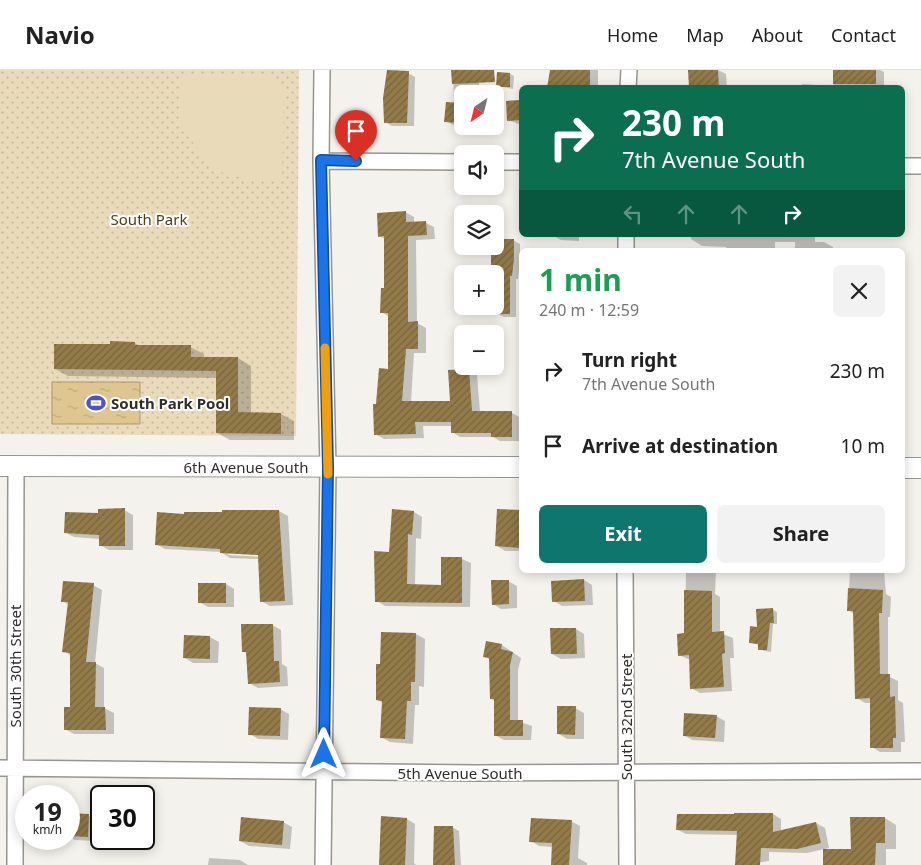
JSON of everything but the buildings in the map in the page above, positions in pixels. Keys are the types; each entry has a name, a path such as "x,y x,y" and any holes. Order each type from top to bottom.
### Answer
{"street":[{"path":"322,70 321,160 328,467 323,865"},
{"path":"628,85 629,70"},
{"path":"321,160 454,162"},
{"path":"504,162 519,162"},
{"path":"905,166 921,166"},
{"name":"6th Avenue South","path":"8,466 519,467"},
{"name":"South 30th Street","path":"8,466 8,768 15,865"},
{"path":"905,468 921,468"},
{"name":"South 32nd Street","path":"625,573 627,865"},
{"name":"5th Avenue South","path":"8,768 626,773 921,771"}],"green space":[{"name":"South Park","path":"0,70 299,70 296,436 0,434"},
{"path":"182,74 273,75 284,86 282,179 254,181 223,173 205,159 179,123"}],"water":[{"name":"South Park Pool","path":"52,382 140,382 140,424 52,424"}],"slow traffic":[{"path":"325,348 328,474"}],"place":[{"name":"South Park Pool","path":"96,403"}],"route":[{"path":"324,754 328,467 321,160 356,161"}]}
